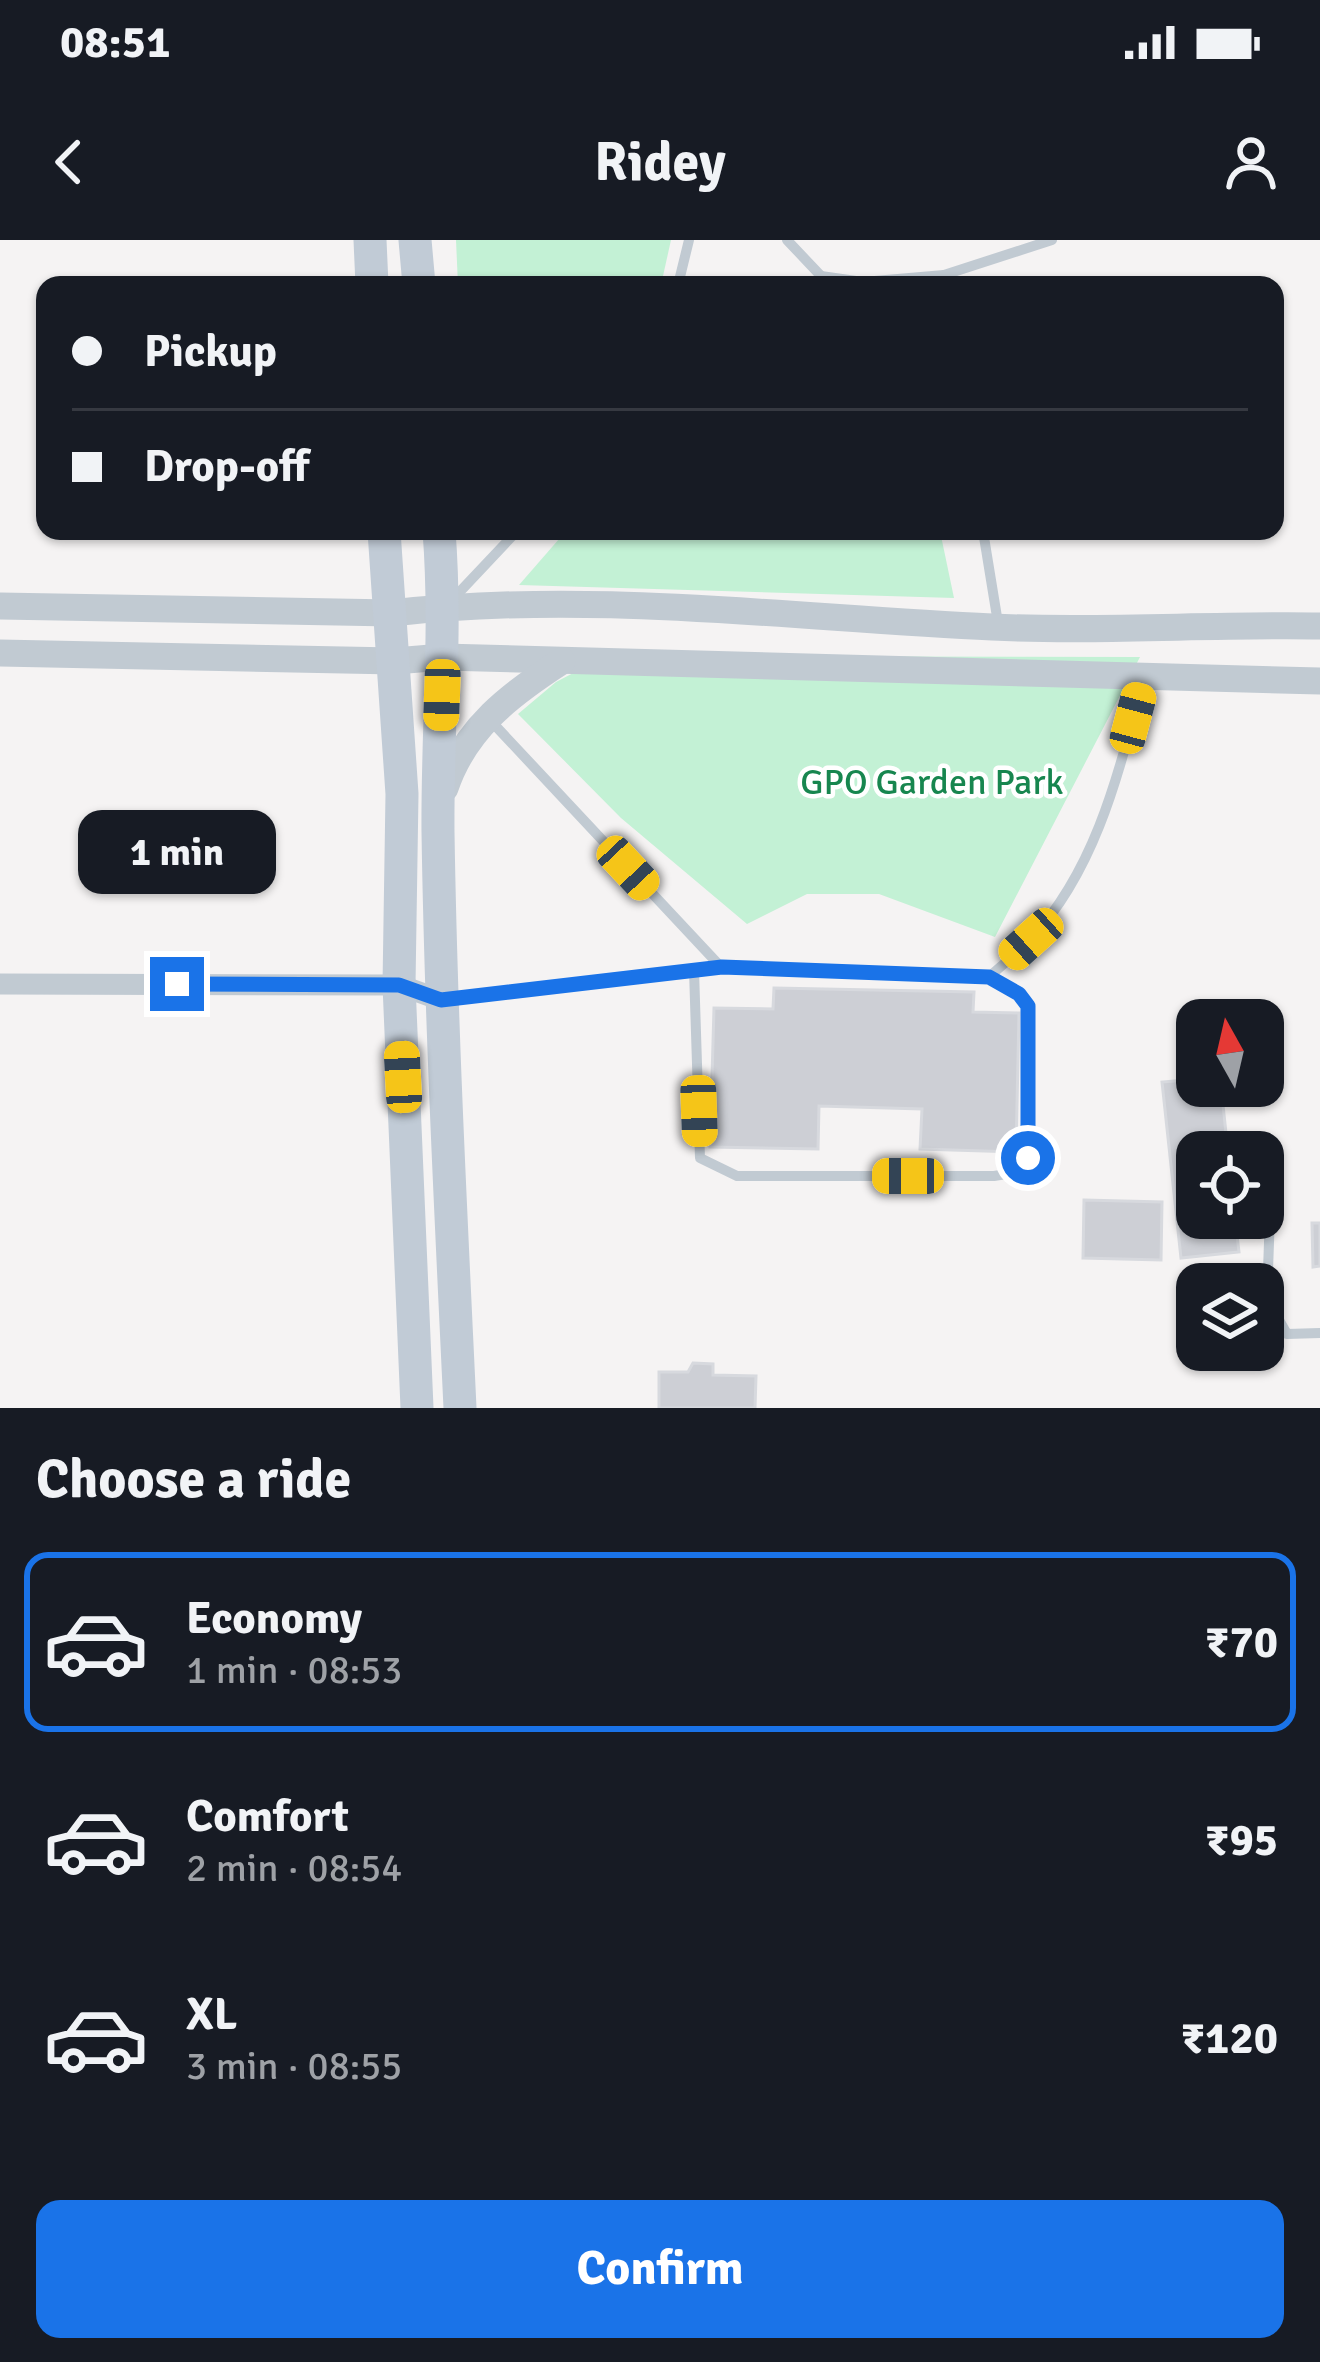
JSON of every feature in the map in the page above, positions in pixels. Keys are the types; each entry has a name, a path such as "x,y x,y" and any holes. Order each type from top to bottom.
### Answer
{"main road":[{"path":"370,240 372,276"},
{"path":"416,240 418,276"},
{"path":"386,540 402,794 399,985 417,1408"},
{"path":"440,540 445,607 438,808 441,1000 460,1408"}],"street":[{"path":"0,607 392,613 445,607 625,606 998,627 1320,626"},
{"path":"0,652 394,661 443,657 1320,681"},
{"path":"438,808 456,756 488,717 564,660"},
{"path":"0,984 399,985 441,1000"}],"lane":[{"path":"680,276 689,240"},
{"path":"788,240 814,276"},
{"path":"956,276 1052,240"},
{"path":"445,607 508,540"},
{"path":"984,540 998,627"},
{"path":"989,977 1031,939 1063,897 1109,807 1144,678"},
{"path":"488,717 722,967"},
{"path":"441,1000 694,970 722,967 989,977 1019,994 1028,1006 1028,1158 1019,1172 994,1176 737,1177 700,1158 694,970"},
{"path":"1269,1239 1267,1299 1287,1334 1320,1333"}],"green space":[{"path":"456,240 671,240 663,276 458,276"},
{"path":"558,540 942,540 954,598 519,585"},
{"name":"GPO Garden Park","path":"606,656 1140,657 995,937 879,894 807,894 747,924 621,818 518,714 556,682"}],"building":[{"path":"774,988 974,992 973,1012 1019,1013 1016,1152 920,1149 922,1109 819,1106 818,1149 710,1147 714,1008 773,1009"},
{"path":"1176,1081 1176,1107 1223,1107 1226,1131 1176,1131 1176,1212 1162,1082"},
{"path":"1084,1200 1162,1202 1161,1260 1083,1258"},
{"path":"1312,1223 1320,1223 1320,1266 1313,1267"},
{"path":"1179,1239 1237,1239 1239,1252 1181,1258"},
{"path":"693,1363 713,1364 713,1375 756,1376 755,1408 659,1408 659,1372 688,1372"}],"route":[{"path":"177,984 399,985 441,1000 722,967 989,977 1019,994 1028,1006 1028,1158"}]}
